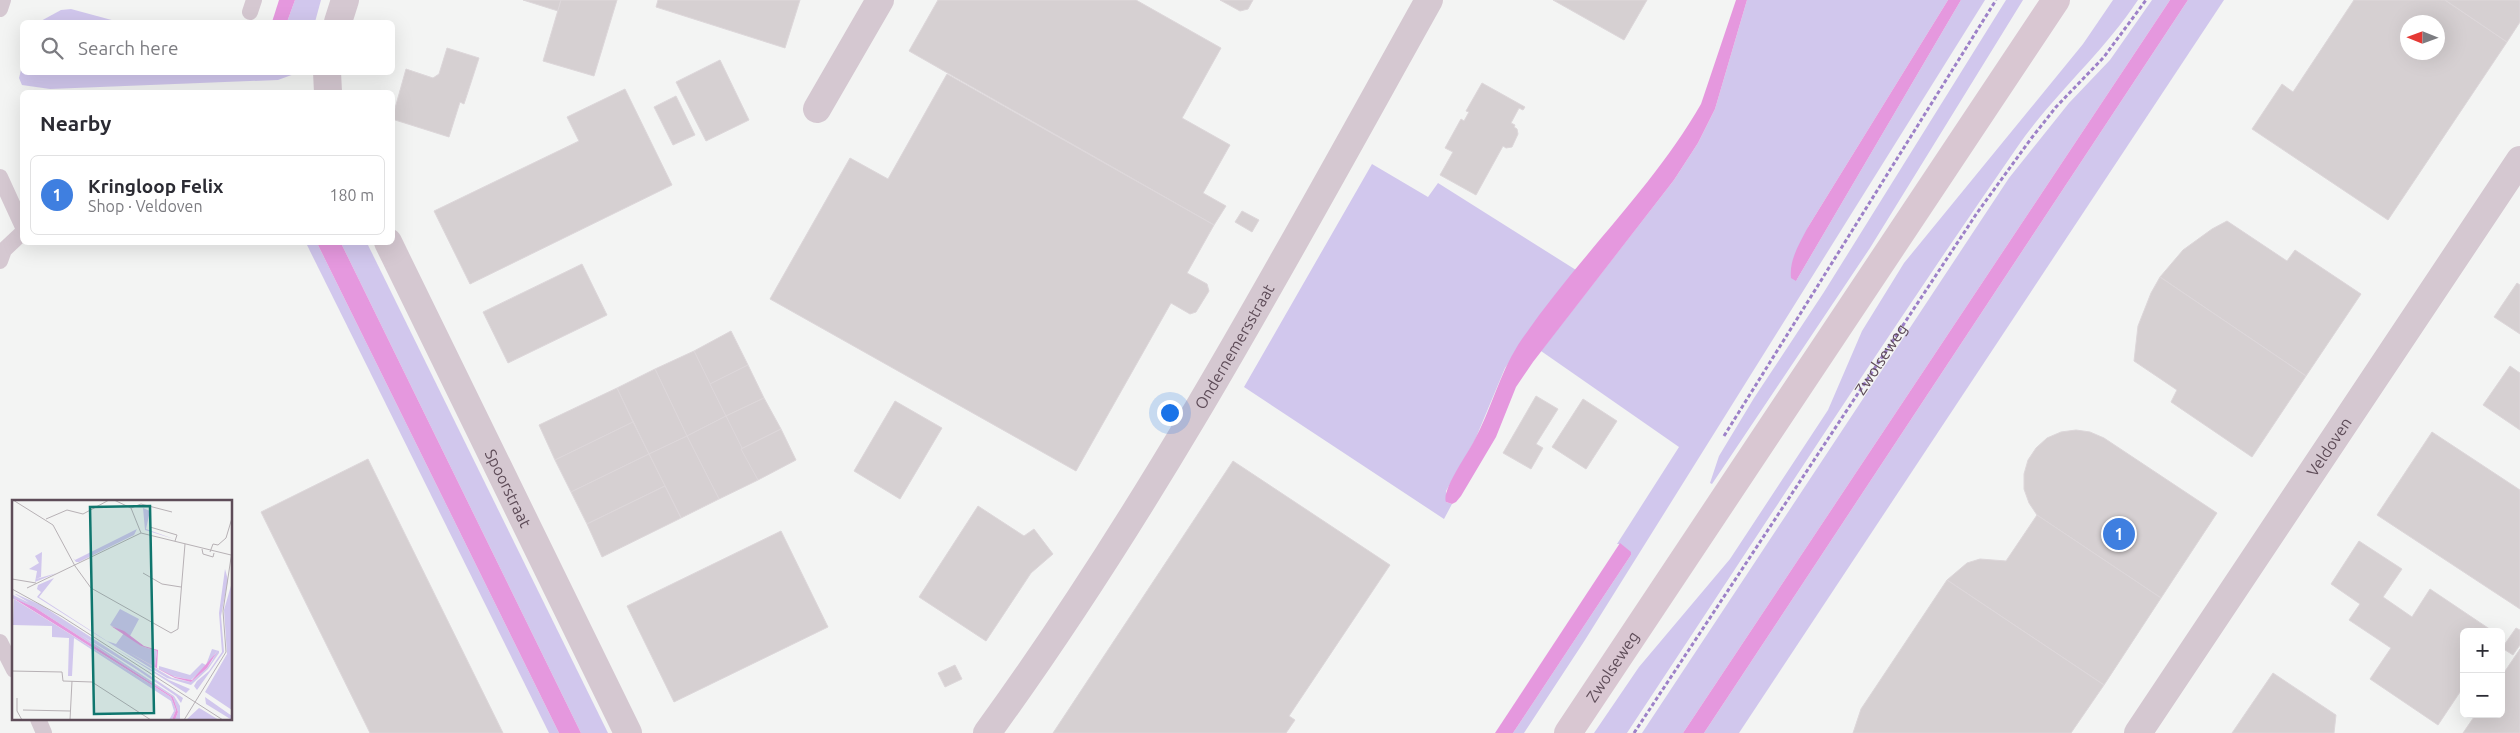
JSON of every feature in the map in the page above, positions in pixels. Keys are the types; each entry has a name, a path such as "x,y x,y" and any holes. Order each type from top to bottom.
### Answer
{"main road":[{"name":"Zwolseweg","path":"1568,733 2056,0"}],"street":[{"path":"339,20 345,0"},
{"path":"817,109 880,0"},
{"name":"Ondernemersstraat","path":"987,733 1040,660 1216,380 1429,0"},
{"path":"327,75 328,90"},
{"name":"Veldoven","path":"2138,733 2520,160"},
{"name":"Spoorstraat","path":"389,245 628,733"}],"lane":[{"path":"0,9 3,0"},
{"path":"0,177 20,221"},
{"path":"0,261 4,250 20,235"},
{"path":"0,642 12,666"},
{"path":"38,720 44,733"}],"path":[{"path":"1723,438 1996,0"},
{"name":"Zwolseweg","path":"1634,733 1977,213 2056,107 2104,57 2146,0"}],"shaded area":[{"path":"279,0 295,0 288,20 273,20"},
{"path":"295,0 321,0 316,20 288,20"},
{"path":"1736,0 1747,0 1715,109 1698,143 1674,180 1533,362 1516,387 1496,437 1461,496 1452,504 1446,502 1447,490 1451,481 1480,429 1511,356 1518,345 1563,284 1659,167 1701,104"},
{"path":"1747,0 1948,0 1808,227 1796,281 1961,0 1985,0 1585,640 1524,733 1513,733 1631,555 1620,544 1617,544 1679,447 1541,351 1674,180 1698,143 1715,109"},
{"path":"1948,0 1961,0 1796,281 1791,278 1792,264 1808,227"},
{"path":"2006,0 2023,0 1870,248 1712,484 1710,483 1719,456 1754,398 1824,292"},
{"path":"2113,0 2138,0 2110,38 2047,109 2018,146 1870,365 1627,733 1594,733 1639,667 1730,559 1828,410 1862,331 1904,263 2083,44"},
{"path":"2152,0 2170,0 1683,733 1642,733 2009,178 2069,103 2110,60"},
{"path":"2170,0 2188,0 1704,733 1683,733"},
{"path":"2188,0 2224,0 1739,733 1704,733"},
{"path":"71,9 112,20 43,20 61,10"},
{"path":"20,74 292,75 278,80 50,89 22,85 19,78"},
{"path":"1372,164 1428,197 1438,183 1576,270 1505,368 1475,440 1446,491 1446,502 1452,504 1444,519 1244,387"},
{"path":"307,245 318,245 559,733 549,733"},
{"path":"318,245 342,245 581,733 559,733"},
{"path":"342,245 368,245 608,733 581,733"},
{"path":"1620,543 1631,552 1631,555 1513,733 1495,733"}],"building":[{"path":"523,0 561,0 558,11"},
{"path":"561,0 617,0 594,76 543,61"},
{"path":"658,0 800,0 785,48 656,7"},
{"path":"938,0 1136,0 1221,48 1182,118 1230,145 1203,193 1226,206 1214,225 909,51"},
{"path":"1220,0 1253,0 1248,9 1240,11"},
{"path":"1553,0 1647,0 1624,40"},
{"path":"2354,0 2445,0 2507,42 2388,220 2252,129 2282,84 2293,92"},
{"path":"2445,0 2520,0 2520,22 2507,42"},
{"path":"447,48 479,58 464,104 460,102 449,137 395,120 395,108 406,69 433,78 439,74"},
{"path":"720,60 749,120 706,141 676,82"},
{"path":"947,74 1214,225 1187,273 1207,284 1209,291 1196,312 1190,314 1171,303 1076,471 770,299 850,158 888,179"},
{"path":"1482,83 1525,107 1523,110 1519,108 1511,123 1515,125 1514,127 1517,129 1518,134 1512,147 1506,148 1503,146 1476,195 1440,175 1453,152 1445,148 1461,119 1464,121 1469,112 1466,111"},
{"path":"625,89 672,185 470,284 434,211 579,141 567,117"},
{"path":"676,96 695,135 673,145 654,107"},
{"path":"1242,211 1259,220 1252,232 1235,222"},
{"path":"2227,221 2287,261 2295,250 2361,294 2306,376 2160,277 2183,250 2212,229"},
{"path":"582,264 607,315 508,363 483,312"},
{"path":"2160,277 2306,376 2252,457 2171,402 2177,390 2134,361 2138,326 2151,293"},
{"path":"2517,283 2520,285 2520,334 2494,317"},
{"path":"731,331 748,365 710,384 694,351"},
{"path":"694,351 726,416 687,436 655,369"},
{"path":"748,365 764,398 726,416 710,384"},
{"path":"2510,366 2520,373 2520,430 2483,405"},
{"path":"655,369 687,436 649,454 617,388"},
{"path":"617,388 633,422 555,460 539,425"},
{"path":"1536,396 1558,409 1536,444 1543,448 1531,469 1503,453"},
{"path":"764,398 781,429 741,449 726,416"},
{"path":"1583,399 1617,421 1586,469 1552,447"},
{"path":"895,401 942,428 900,499 854,471"},
{"path":"726,416 758,480 719,499 687,436"},
{"path":"633,422 649,454 571,492 555,460"},
{"path":"781,429 796,460 758,480 741,449"},
{"path":"2076,430 2090,432 2104,438 2217,513 2161,598 2037,515 2029,503 2024,489 2024,474 2028,460 2036,448 2047,438 2061,432"},
{"path":"2432,432 2520,490 2520,609 2377,515"},
{"path":"687,436 719,499 681,518 649,454"},
{"path":"649,454 665,486 587,524 571,492"},
{"path":"368,459 503,733 370,733 261,512"},
{"path":"1233,461 1390,565 1289,716 1295,720 1286,733 1053,733"},
{"path":"665,486 681,518 602,557 587,524"},
{"path":"978,506 1024,536 1034,529 1053,554 1031,573 986,641 919,597"},
{"path":"2037,515 2161,598 2104,685 1947,580 1967,563 1980,559 2006,561"},
{"path":"781,531 828,627 674,702 627,606"},
{"path":"2359,541 2402,569 2383,597 2412,617 2430,589 2488,628 2460,628 2460,692 2438,725 2370,679 2391,648 2349,620 2360,604 2331,584"},
{"path":"1947,580 2104,685 2071,733 1853,733 1861,709"},
{"path":"2516,628 2520,630 2520,645 2513,655 2505,650 2505,644"},
{"path":"2520,649 2520,733 2463,733 2473,718 2505,718 2505,671"},
{"path":"955,665 962,679 945,687 938,673"},
{"path":"2273,673 2336,715 2334,733 2232,733"}],"place":[{"name":"Kringloop Felix","path":"2119,534"}]}
